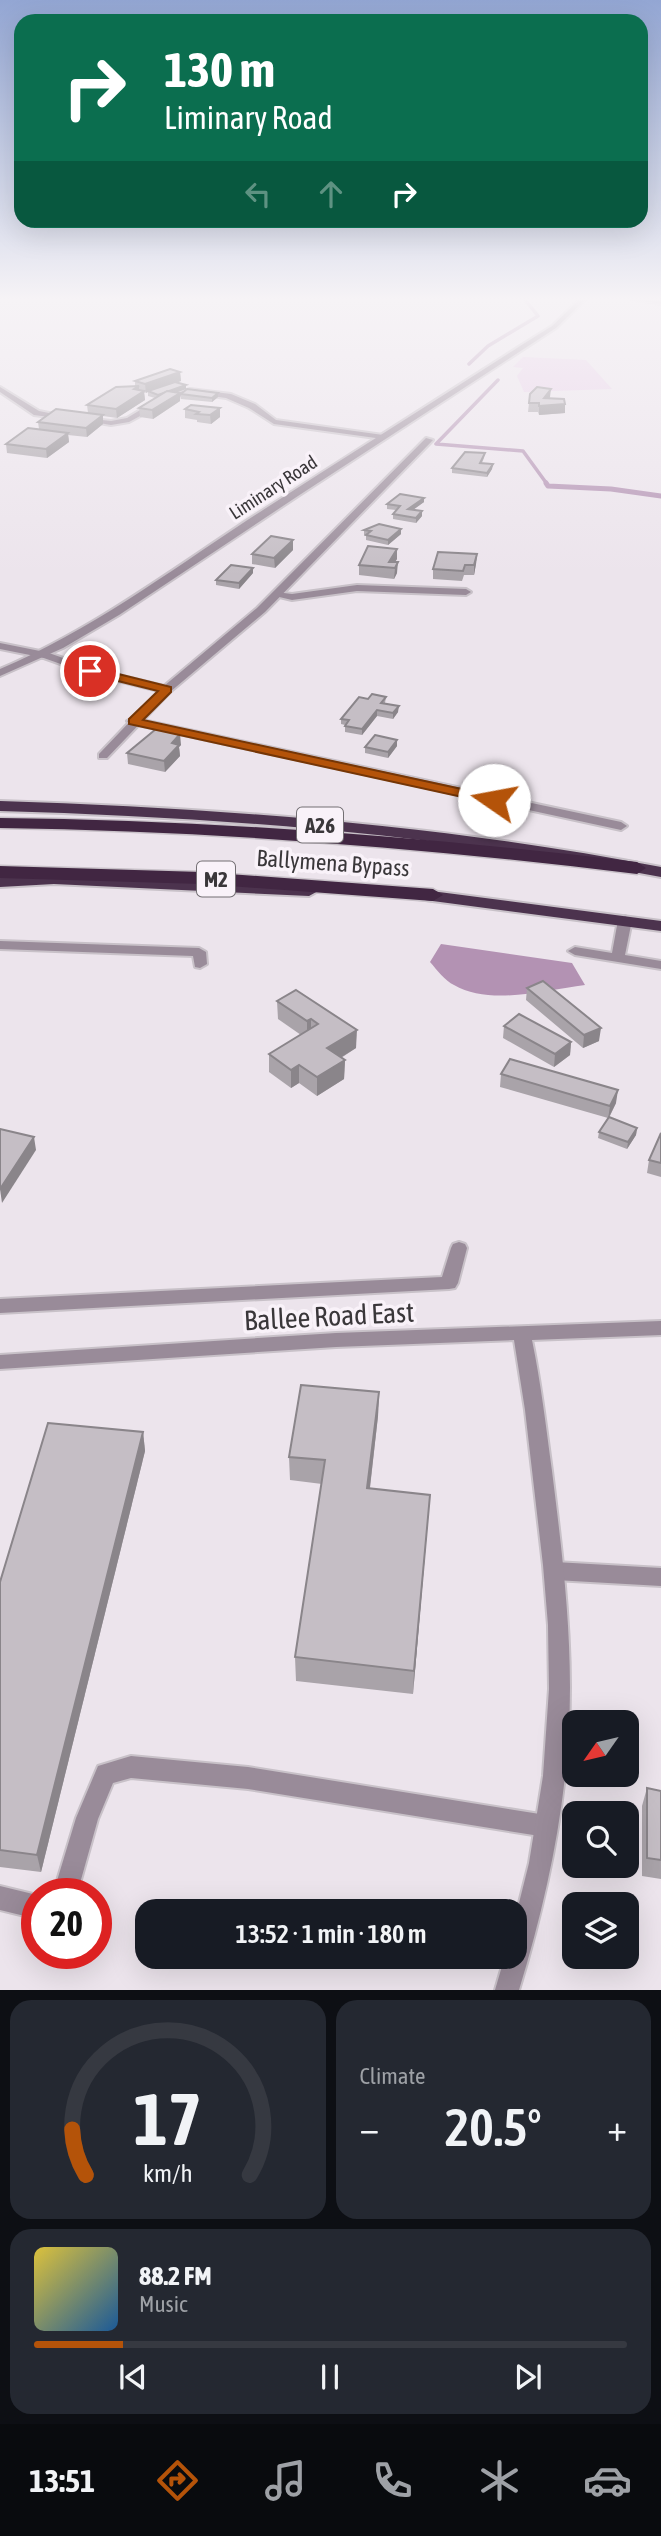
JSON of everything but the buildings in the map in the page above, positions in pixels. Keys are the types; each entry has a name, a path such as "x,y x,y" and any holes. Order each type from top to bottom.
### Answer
{"highway":[{"name":"A26","path":"0,806 138,810 291,822 564,853 637,868"},
{"name":"Ballymena Bypass","path":"0,823 269,831 537,855 661,872"},
{"name":"Ballymena Bypass","path":"0,872 202,878 433,895 661,926"},
{"path":"0,882 54,879 433,895"}],"street":[{"path":"0,390 37,413 111,423 129,419 163,400 190,391 228,396 252,406 274,422 383,437"},
{"name":"Liminary Road","path":"0,673 45,654 135,602 457,390"},
{"path":"103,756 166,690 276,595 429,440"},
{"path":"276,595 292,597 357,589 466,592"},
{"path":"0,646 45,654 90,671 166,690"},
{"path":"134,721 621,826"},
{"path":"618,956 625,920"},
{"path":"0,945 199,952 200,964"},
{"path":"575,951 661,965"},
{"path":"0,1306 449,1283 459,1248"},
{"name":"Ballee Road East","path":"0,1362 337,1340 661,1328"},
{"path":"507,1990 535,1888 546,1826 557,1729 559,1647 555,1571 522,1334"},
{"path":"555,1571 661,1577"},
{"path":"70,1878 87,1818 106,1774 131,1767 248,1778 546,1826"},
{"path":"0,1898 21,1903"}],"shaded area":[{"path":"523,390 587,390 524,392"},
{"path":"441,944 572,963 585,985 501,996 468,991 447,981 430,962"}],"waterway":[{"path":"488,390 436,444 523,451 547,484"},
{"path":"546,483 548,486 611,489 661,496"}],"route":[{"path":"90,671 166,690 134,721 494,800"}]}
